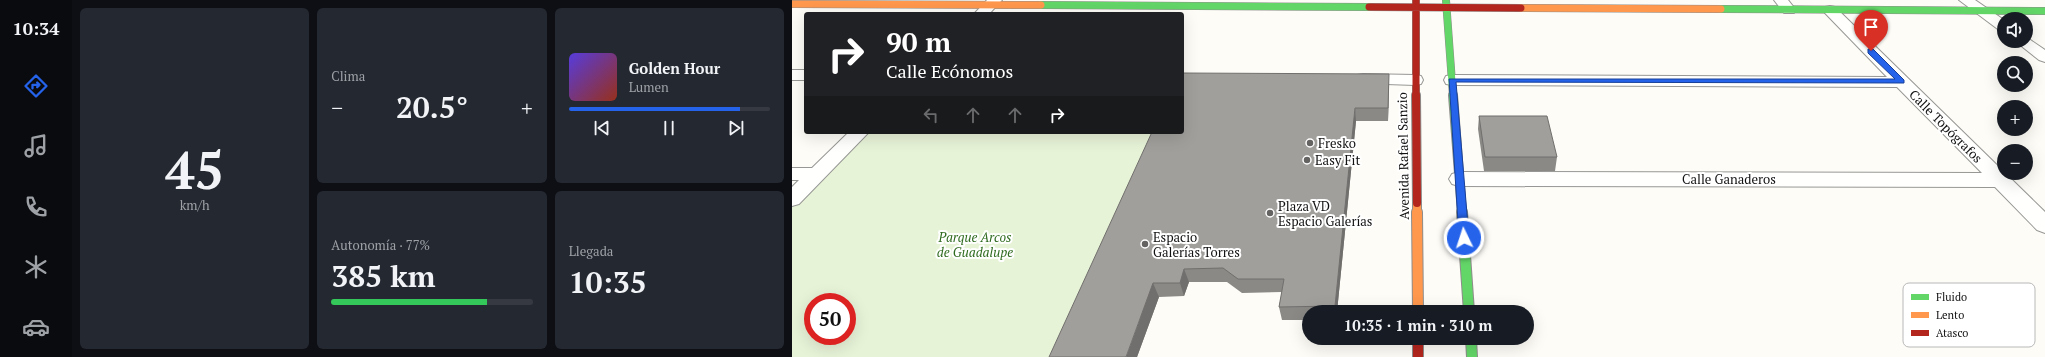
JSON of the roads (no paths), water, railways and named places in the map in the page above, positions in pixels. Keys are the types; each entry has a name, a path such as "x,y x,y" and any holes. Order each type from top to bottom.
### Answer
{"street":[{"path":"1966,0 1997,22"},
{"path":"792,4 989,6 1416,4 1785,5 1830,10 2045,11"},
{"name":"Avenida Rafael Sanzio","path":"1416,4 1415,80 1418,305"},
{"path":"1446,4 1468,305"},
{"name":"Calle Topógrafos","path":"1830,10 1997,178"},
{"path":"2033,48 2045,57"},
{"path":"792,75 804,75"},
{"path":"1346,79 1415,80"},
{"path":"1452,80 1902,82"},
{"path":"792,199 858,134"},
{"path":"792,174 818,174"},
{"name":"Calle Ganaderos","path":"1459,179 1997,180"},
{"name":"Calle Topógrafos","path":"1999,180 2045,225"},
{"path":"1418,345 1418,357"},
{"path":"1471,345 1472,357"}],"place":[{"name":"Fresko","path":"1310,143"},
{"name":"Easy Fit","path":"1307,160"},
{"name":"Plaza VD Espacio Galerías","path":"1270,213"},
{"name":"Espacio Galerías Torres","path":"1145,244"}],"park label":[{"name":"Parque Arcos de Guadalupe","path":"975,244"}]}
